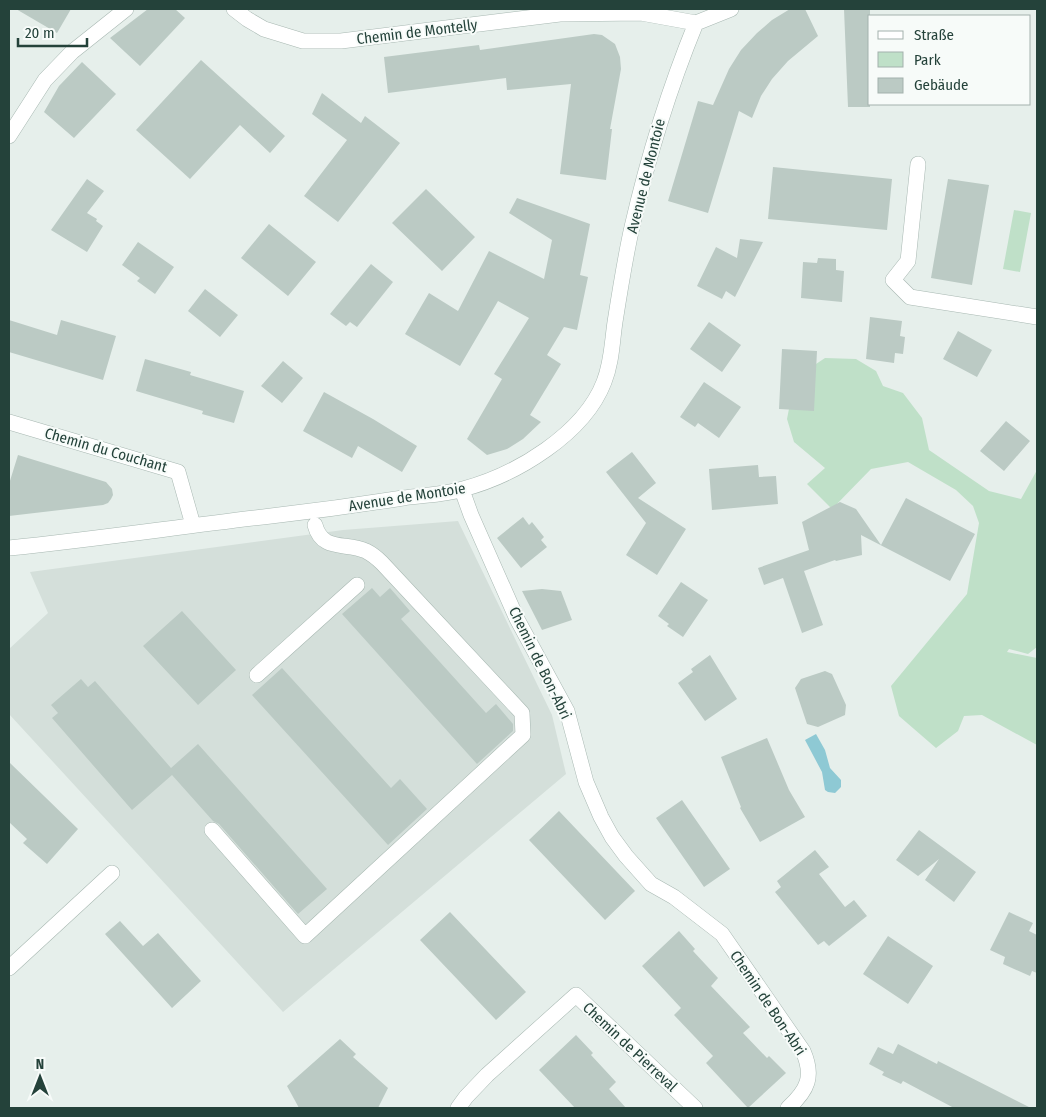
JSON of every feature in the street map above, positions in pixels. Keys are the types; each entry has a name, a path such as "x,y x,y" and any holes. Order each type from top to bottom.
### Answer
{"street":[{"path":"9,136 45,80 72,52 126,9"},
{"name":"Chemin de Montelly","path":"234,9 264,29 303,41 341,41 560,14 641,13 696,23"},
{"path":"696,23 732,9"},
{"name":"Avenue de Montoie","path":"9,548 312,511 462,490 530,460 554,445 581,420 596,400 608,368 632,226 657,129 671,86 696,23"},
{"path":"918,164 908,261 893,280 910,297 1037,317"},
{"name":"Chemin du Couchant","path":"9,422 178,472 193,525"},
{"name":"Chemin de Bon-Abri","path":"462,490 471,515 518,619 567,711 586,782 612,837 651,884 674,897 722,934 803,1051 809,1073 806,1088 788,1108"},
{"path":"212,830 305,936 523,735 522,713 382,562 366,551 336,546 324,541 317,533 315,525"},
{"path":"257,675 357,585"},
{"path":"9,968 112,873"},
{"name":"Chemin de Pierreval","path":"458,1108 487,1075 576,995 695,1108"}],"shaded area":[{"path":"458,521 552,715 566,774 283,1012 9,714 9,649 48,613 30,572 343,530"}],"green space":[{"path":"1014,210 1031,213 1020,272 1003,269"},
{"path":"825,358 856,359 876,371 883,386 903,393 922,418 929,450 989,491 1021,499 1037,470 1037,647 1028,654 1009,649 1007,652 1037,658 1037,745 982,715 964,716 958,731 936,748 899,716 891,686 967,594 979,523 973,506 956,490 908,462 871,469 832,509 807,484 825,468 794,442 787,419 795,378"}],"water":[{"path":"816,734 825,750 830,768 841,780 841,787 835,793 825,790 822,772 805,740"}],"building":[{"path":"16,9 71,9 57,33"},
{"path":"148,9 175,9 185,18 140,66 110,38"},
{"path":"790,9 805,9 818,36 788,61 772,79 761,96 752,118 739,111 708,213 668,201 698,101 713,105 729,69 741,50 772,20"},
{"path":"844,9 870,9 870,15 868,15 868,105 870,107 848,107"},
{"path":"594,34 602,35 615,44 620,57 621,69 610,129 612,129 606,180 560,174 571,84 507,90 506,78 388,93 384,57 479,45 480,50"},
{"path":"201,60 285,136 270,153 240,125 190,179 136,130"},
{"path":"82,62 116,94 74,138 44,112 59,86"},
{"path":"322,93 361,123 365,116 400,143 338,222 304,196 347,140 312,114"},
{"path":"773,167 892,179 887,230 768,219"},
{"path":"87,179 104,191 87,213 97,219 96,221 103,226 87,252 51,230"},
{"path":"948,179 989,185 972,285 931,278"},
{"path":"426,189 475,237 442,271 392,223"},
{"path":"517,198 590,224 580,275 588,277 577,330 564,327 547,355 561,364 530,415 541,422 523,439 507,449 487,455 467,439 502,379 494,374 529,318 498,301 460,366 405,334 429,293 458,311 489,251 544,279 552,240 509,213"},
{"path":"269,224 316,262 288,296 241,258"},
{"path":"740,239 763,242 735,297 726,291 722,299 697,286 716,247 737,258"},
{"path":"138,242 174,267 155,294 137,281 140,278 122,265"},
{"path":"818,258 836,259 836,270 844,271 842,302 801,298 803,262 817,263"},
{"path":"371,264 393,282 357,327 350,322 346,326 330,314"},
{"path":"205,289 238,315 220,337 188,311"},
{"path":"870,317 902,321 900,336 905,337 903,354 895,353 894,363 866,359"},
{"path":"9,320 57,335 61,320 116,336 103,380 9,352"},
{"path":"709,322 741,345 722,372 690,349"},
{"path":"958,331 992,350 977,377 943,359"},
{"path":"782,349 817,351 814,411 779,409"},
{"path":"145,359 191,372 190,375 244,391 234,423 202,414 203,411 136,391"},
{"path":"283,361 303,378 282,403 261,386"},
{"path":"704,382 741,407 719,438 698,423 695,427 680,417"},
{"path":"324,392 417,446 402,472 358,446 352,458 303,431"},
{"path":"1006,421 1030,441 1004,471 980,451"},
{"path":"632,452 656,483 638,498 686,529 657,575 626,555 646,523 606,472"},
{"path":"18,455 106,482 112,489 113,495 108,503 103,505 9,516 9,484"},
{"path":"758,465 759,477 776,476 778,504 712,510 709,469"},
{"path":"906,498 975,534 950,581 861,535 862,555 835,560 804,571 823,625 802,633 783,578 764,585 758,568 809,550 802,522 840,502 856,509 881,545"},
{"path":"523,517 529,525 532,522 544,537 541,540 547,547 521,568 497,538"},
{"path":"681,582 708,600 683,637 667,626 669,624 658,616"},
{"path":"372,588 380,597 390,588 410,611 401,619 486,713 496,704 513,724 513,731 477,764 342,614"},
{"path":"542,589 561,591 572,620 542,630 522,591"},
{"path":"182,611 236,670 198,705 143,646"},
{"path":"710,655 737,699 705,721 678,683 693,672 691,669"},
{"path":"282,668 391,788 400,779 427,809 388,845 252,695"},
{"path":"825,671 832,674 846,705 845,715 818,727 807,724 795,688 801,679"},
{"path":"81,679 88,687 95,681 171,768 198,744 327,889 298,914 219,824 213,821 172,775 132,810 52,718 58,713 51,705"},
{"path":"767,738 789,790 805,817 760,842 740,808 721,757"},
{"path":"9,762 78,829 47,864 23,843 27,839 9,822"},
{"path":"682,800 730,869 704,887 656,818"},
{"path":"559,811 635,891 605,920 529,840"},
{"path":"919,830 976,872 954,902 925,880 939,859 918,876 896,860"},
{"path":"815,850 829,867 819,874 845,907 854,900 867,916 829,946 824,941 818,945 775,892 781,887 777,881"},
{"path":"450,912 526,992 496,1020 420,940"},
{"path":"1009,912 1033,923 1029,931 1037,935 1037,973 1032,971 1030,976 1003,964 1005,957 990,950"},
{"path":"120,921 143,946 158,933 201,981 172,1008 105,934"},
{"path":"679,931 695,949 693,951 718,978 711,986 750,1027 743,1033 767,1058 769,1056 786,1073 748,1108 706,1063 713,1056 674,1015 681,1008 642,966"},
{"path":"888,936 933,966 908,1004 863,974"},
{"path":"576,1035 593,1053 591,1055 616,1082 609,1089 626,1108 575,1108 539,1070"},
{"path":"340,1039 356,1054 353,1057 388,1088 378,1108 299,1108 287,1086"},
{"path":"898,1044 937,1064 938,1061 1031,1108 954,1108 903,1081 901,1084 882,1075 884,1072 869,1064 878,1047 893,1054"}]}
